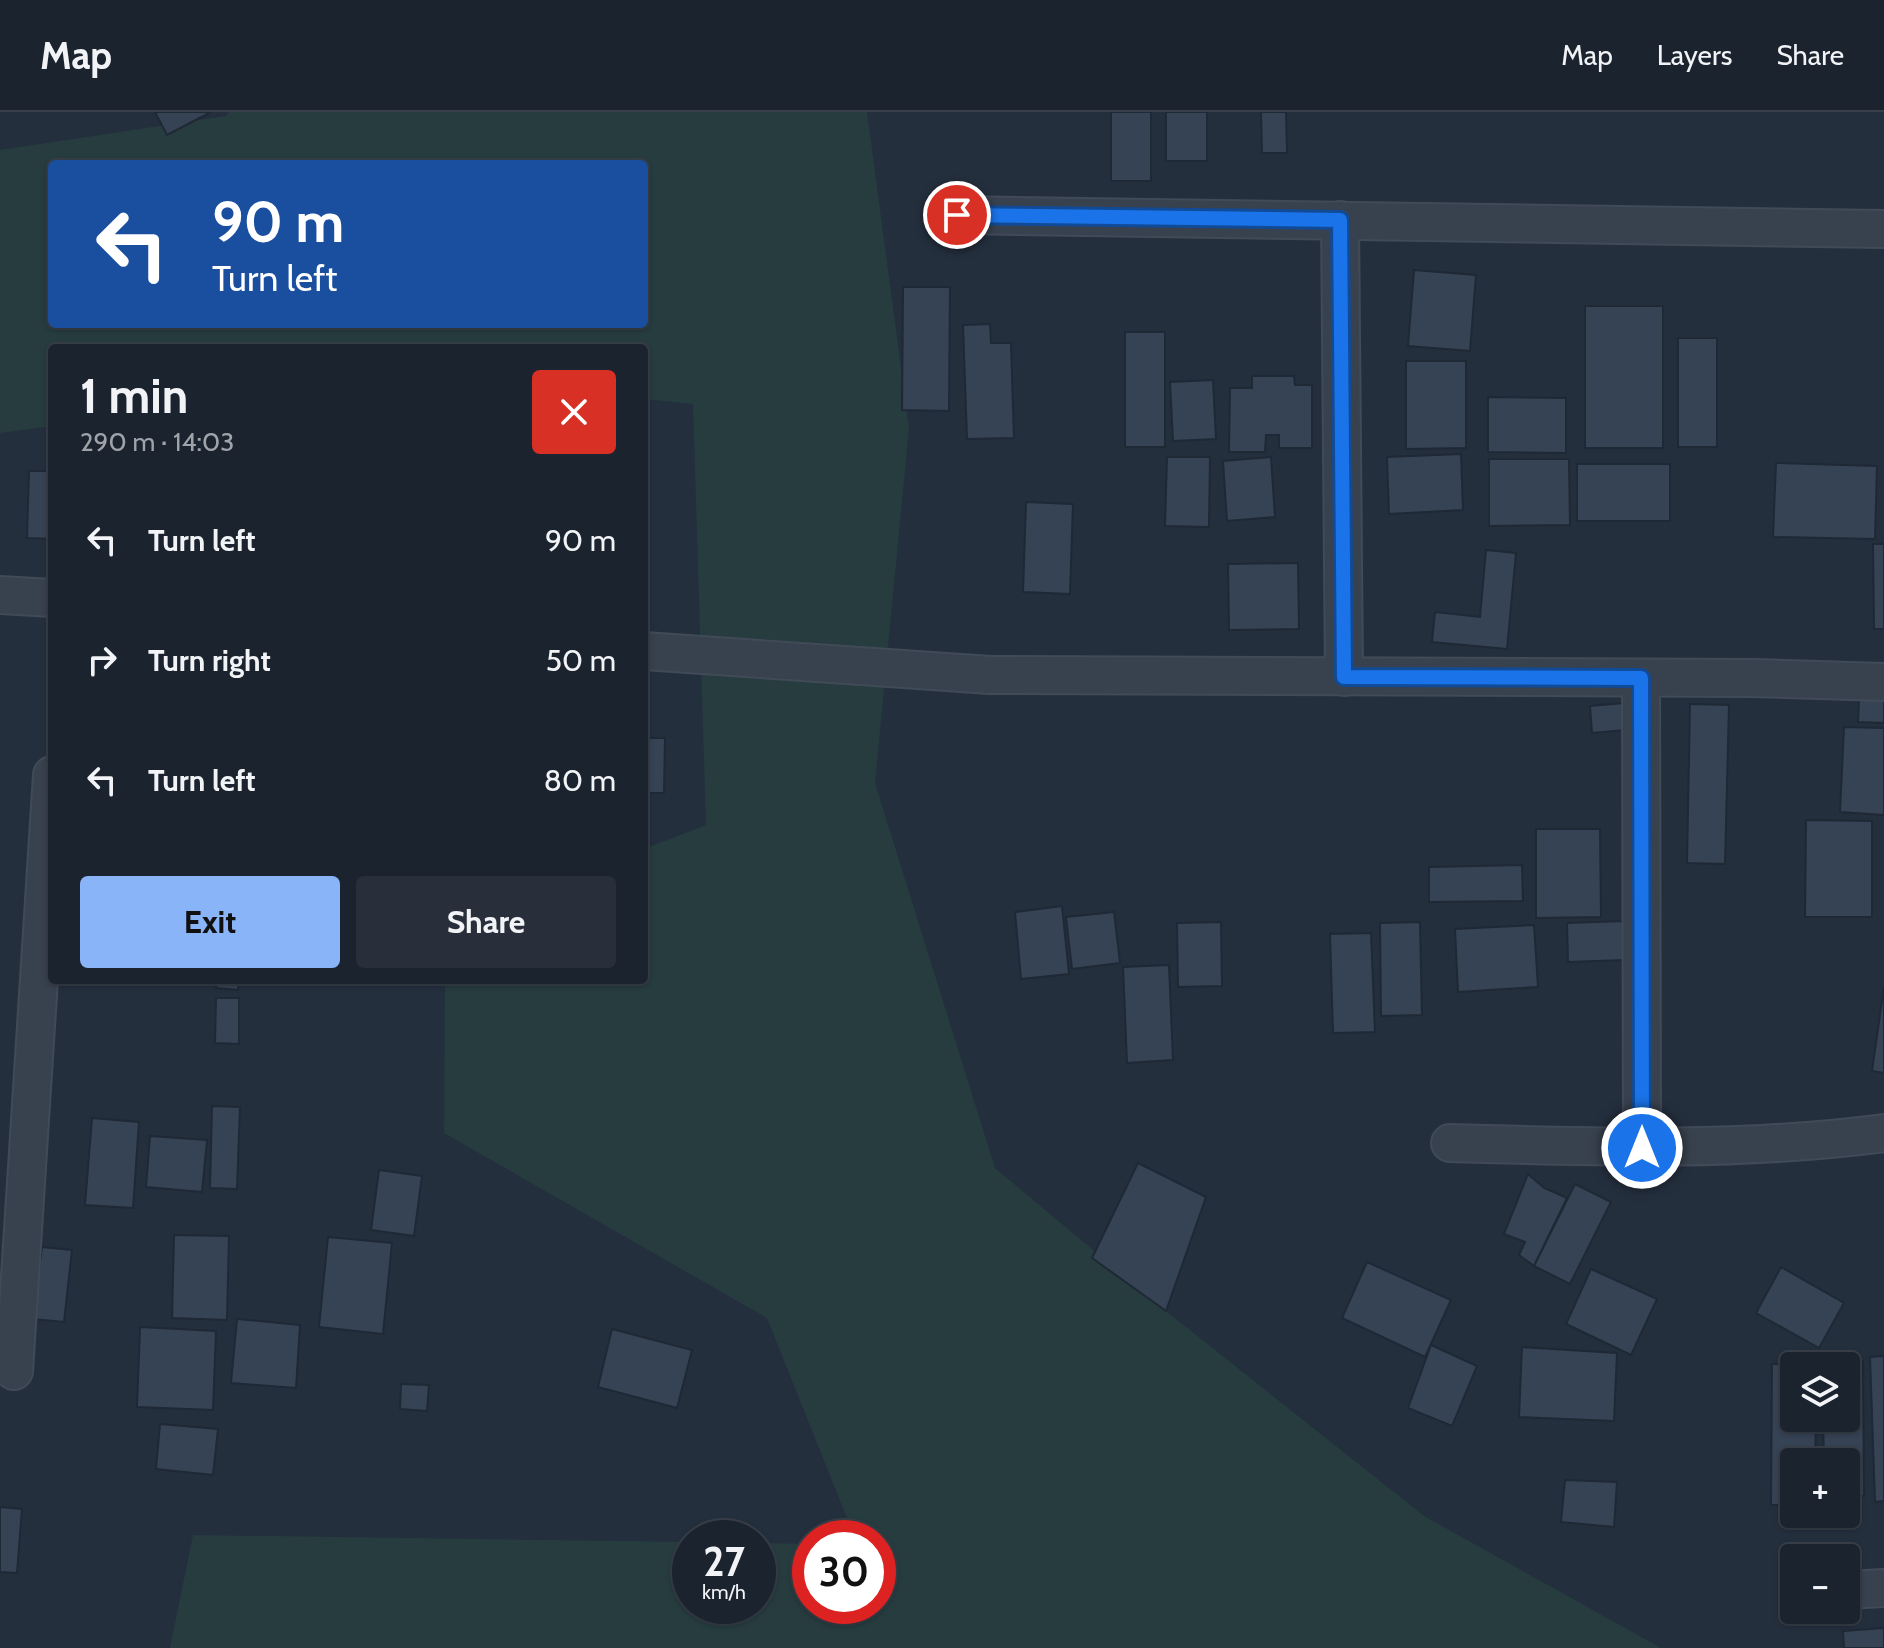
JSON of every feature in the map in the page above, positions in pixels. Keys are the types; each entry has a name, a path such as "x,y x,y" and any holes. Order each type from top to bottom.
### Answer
{"street":[{"path":"957,215 1884,229"},
{"path":"1340,220 1344,677"},
{"path":"0,595 48,598"},
{"path":"648,651 990,675 1884,682"},
{"path":"1641,678 1642,1148"},
{"path":"14,1371 48,838"},
{"path":"1450,1143 1642,1148 1823,1141 1884,1133"},
{"path":"1860,1589 1884,1588"}],"green space":[{"path":"229,112 867,112 909,428 875,783 995,1168 1166,1311 1424,1516 1661,1648 170,1648 193,1535 672,1542 672,1624 776,1624 776,1543 792,1544 792,1624 896,1624 896,1520 848,1520 767,1318 444,1133 445,984 648,984 648,847 706,825 693,404 648,399 648,344 48,344 48,427 0,433 0,150 226,116"}],"building":[{"path":"155,112 211,112 167,135"},
{"path":"1111,112 1151,112 1151,181 1111,181"},
{"path":"1166,112 1207,112 1207,161 1166,161"},
{"path":"1261,112 1286,112 1287,153 1262,153"},
{"path":"1414,270 1476,275 1470,351 1408,346"},
{"path":"903,287 950,287 949,411 902,410"},
{"path":"1585,306 1663,306 1663,448 1585,448"},
{"path":"990,324 991,343 1011,343 1014,438 967,439 963,325"},
{"path":"1125,332 1165,332 1165,447 1125,447"},
{"path":"1678,338 1717,338 1717,447 1678,447"},
{"path":"1406,361 1466,361 1466,448 1406,449"},
{"path":"1252,376 1294,376 1295,385 1312,385 1312,448 1279,448 1279,435 1266,435 1265,452 1229,452 1230,388 1252,388"},
{"path":"1213,380 1216,439 1173,441 1170,382"},
{"path":"1488,397 1566,398 1566,453 1488,452"},
{"path":"1461,454 1463,510 1389,514 1387,457"},
{"path":"1167,457 1210,457 1209,527 1165,526"},
{"path":"1271,457 1275,517 1227,521 1223,461"},
{"path":"1489,459 1569,459 1570,525 1489,526"},
{"path":"1776,463 1877,466 1875,539 1773,537"},
{"path":"1577,464 1670,464 1670,521 1577,521"},
{"path":"29,471 48,471 48,539 27,538"},
{"path":"1026,502 1073,504 1070,594 1023,592"},
{"path":"1873,544 1884,544 1884,629 1874,629"},
{"path":"1486,550 1516,553 1507,649 1432,642 1435,612 1480,617"},
{"path":"1298,563 1299,629 1229,630 1228,564"},
{"path":"1859,698 1884,700 1884,723 1858,722"},
{"path":"1635,702 1637,729 1592,733 1590,706"},
{"path":"1690,704 1729,705 1725,864 1687,863"},
{"path":"1844,727 1884,728 1884,815 1840,812"},
{"path":"648,738 665,738 664,793 648,793"},
{"path":"1806,820 1872,821 1872,917 1805,917"},
{"path":"1536,829 1600,829 1601,917 1536,918"},
{"path":"1522,865 1523,901 1429,902 1429,867"},
{"path":"1062,906 1069,974 1021,979 1015,912"},
{"path":"1114,912 1120,963 1072,969 1066,917"},
{"path":"1624,921 1625,960 1568,962 1567,923"},
{"path":"1221,922 1222,986 1178,987 1177,923"},
{"path":"1420,922 1422,1015 1381,1016 1380,923"},
{"path":"1534,925 1538,987 1458,992 1455,929"},
{"path":"1371,933 1375,1032 1333,1033 1330,934"},
{"path":"1169,965 1173,1060 1127,1063 1123,967"},
{"path":"156,984 204,984 204,985"},
{"path":"216,984 239,984 238,990 216,988"},
{"path":"1884,986 1884,1073 1872,1071"},
{"path":"216,998 239,998 239,1044 215,1043"},
{"path":"212,1106 240,1107 237,1189 210,1188"},
{"path":"92,1118 139,1122 133,1208 85,1205"},
{"path":"150,1136 207,1140 202,1192 146,1187"},
{"path":"1138,1163 1206,1197 1166,1311 1092,1258"},
{"path":"379,1170 422,1176 414,1236 371,1230"},
{"path":"1528,1174 1544,1188 1567,1198 1534,1266 1519,1255 1525,1242 1504,1234"},
{"path":"1575,1184 1611,1202 1570,1284 1534,1266"},
{"path":"174,1235 229,1236 227,1320 172,1318"},
{"path":"328,1237 392,1243 383,1334 319,1327"},
{"path":"42,1247 72,1250 64,1322 33,1319"},
{"path":"1367,1262 1451,1300 1425,1357 1342,1318"},
{"path":"1781,1267 1844,1303 1819,1348 1756,1313"},
{"path":"1591,1269 1657,1299 1631,1355 1566,1324"},
{"path":"237,1319 300,1325 296,1388 231,1383"},
{"path":"140,1327 216,1331 213,1410 137,1407"},
{"path":"612,1329 692,1350 677,1408 598,1387"},
{"path":"1431,1345 1477,1366 1452,1426 1408,1408"},
{"path":"1522,1347 1617,1353 1614,1421 1519,1417"},
{"path":"1884,1356 1884,1501 1875,1502 1870,1357"},
{"path":"1860,1361 1863,1361 1864,1496 1860,1496 1860,1448 1824,1448 1823,1432 1860,1432"},
{"path":"1772,1364 1780,1364 1780,1432 1816,1432 1815,1448 1780,1448 1780,1505 1771,1505"},
{"path":"401,1384 429,1385 427,1411 400,1409"},
{"path":"160,1424 218,1429 213,1475 156,1469"},
{"path":"1565,1480 1617,1482 1614,1527 1561,1522"},
{"path":"0,1507 22,1509 17,1573 0,1572"},
{"path":"1884,1628 1884,1648 1844,1648 1843,1631"}],"route":[{"path":"957,215 1340,220 1344,677 1641,678 1642,1148"}]}
